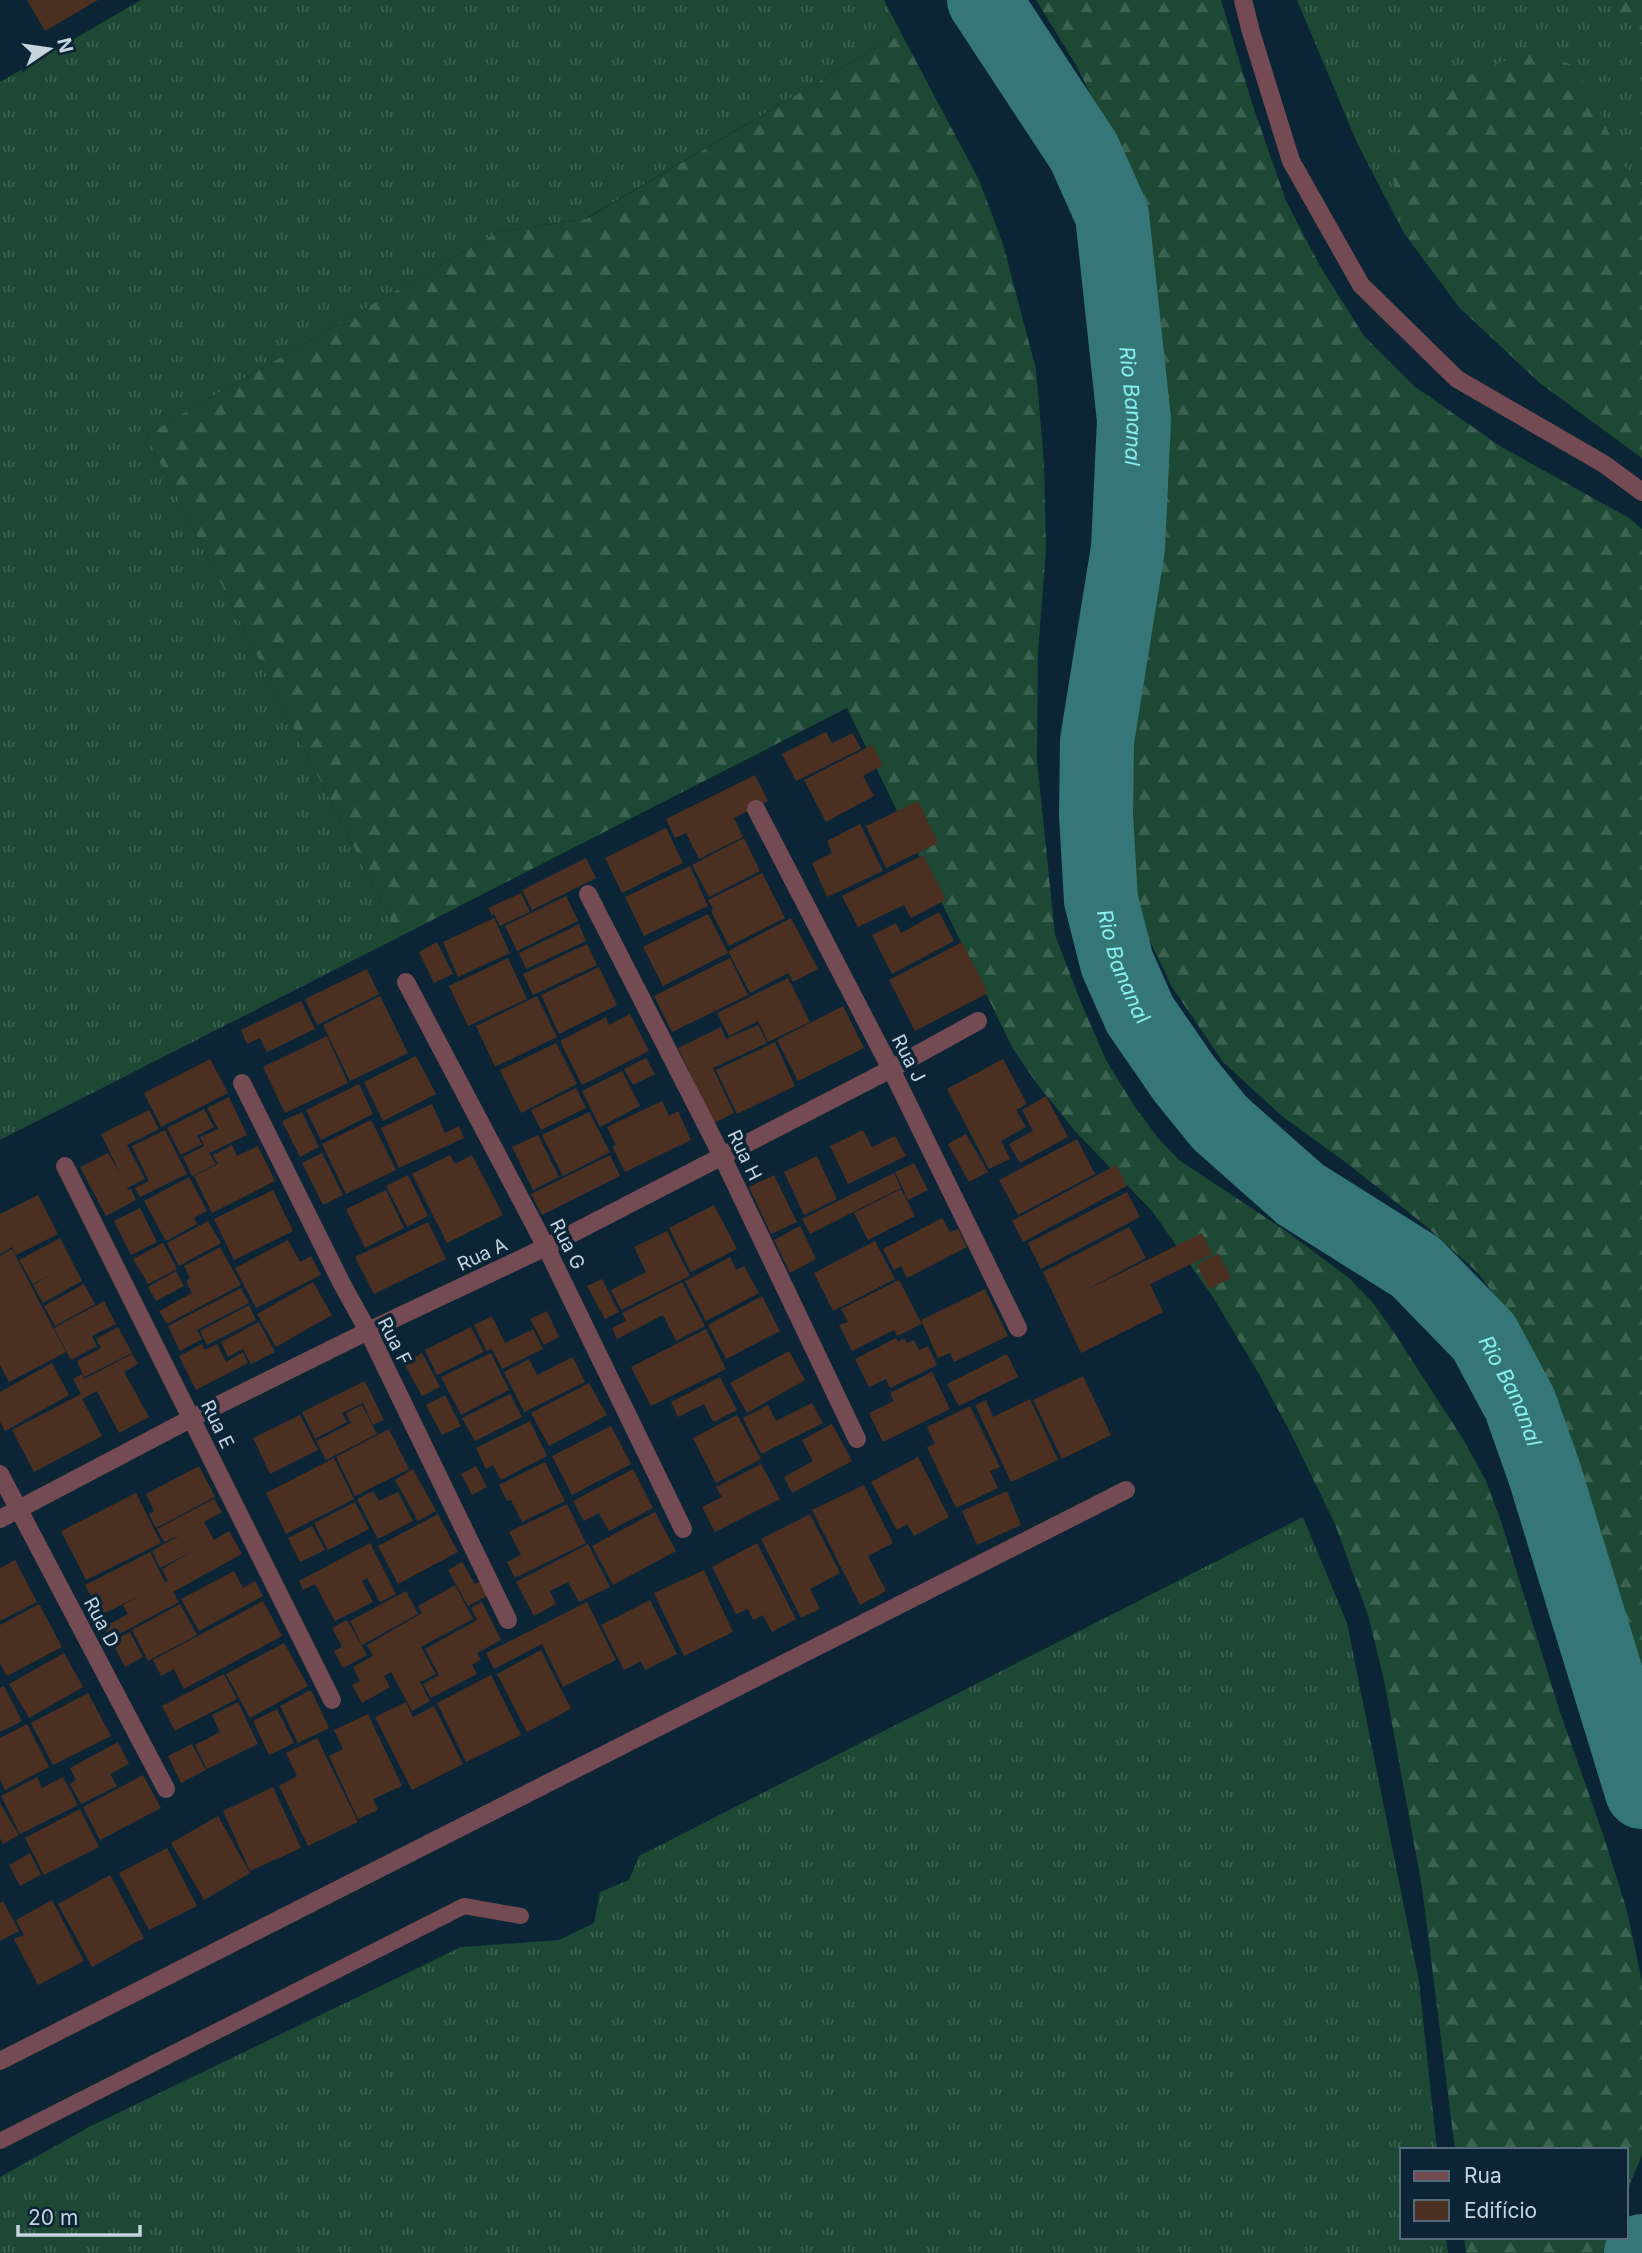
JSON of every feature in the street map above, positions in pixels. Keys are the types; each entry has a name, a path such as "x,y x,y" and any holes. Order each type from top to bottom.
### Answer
{"street":[{"path":"1243,0 1291,161 1361,285 1457,379 1604,464 1642,492"},
{"name":"Rua J","path":"756,809 891,1069 1018,1328"},
{"name":"Rua H","path":"588,894 722,1156 857,1439"},
{"name":"Rua G","path":"406,982 546,1247 683,1529"},
{"name":"Rua A","path":"0,1518 192,1418 546,1247 891,1069 978,1021"},
{"name":"Rua F","path":"242,1083 368,1331 508,1620"},
{"name":"Rua E","path":"65,1166 332,1700"},
{"name":"Rua D","path":"0,1474 166,1789"},
{"path":"0,2061 1126,1490"}],"lane":[{"path":"0,2141 464,1906 521,1916"}],"green space":[{"path":"141,0 884,0 901,33 585,219 498,232 146,435 399,937 0,1140 0,82"},
{"path":"1036,0 1221,0 1252,103 1286,201 1320,266 1364,336 1414,386 1500,446 1629,518 1642,529 1642,1677 1592,1515 1550,1396 1518,1326 1477,1272 1427,1227 1348,1164 1283,1117 1223,1062 1172,987 1144,929 1128,865 1123,793 1157,497 1159,405 1153,296 1144,224 1122,158 1076,65"},
{"path":"1297,0 1642,0 1642,458 1540,383 1460,308 1404,233 1358,145"},
{"path":"1611,0 1642,0 1642,39"},
{"path":"901,33 979,180 1003,244 1036,369 1044,463 1046,550 1038,652 1037,760 1055,935 1106,1060 1158,1138 1179,1160 1283,1229 1349,1278 1373,1303 1463,1439 1486,1481 1502,1524 1560,1712 1603,1834 1627,1911 1642,1981 1642,2155 1628,2189 1628,2148 1455,2148 1422,1887 1384,1680 1368,1615 1335,1524 1259,1374 1213,1297 1152,1211 1074,1130 1013,1049 847,708 399,937 146,435 498,232 586,219"},
{"path":"1534,53 1570,64 1591,93 1642,200 1642,458 1540,383 1460,308 1404,233 1393,177 1401,141 1422,110 1459,80 1498,63"},
{"path":"1303,1517 1347,1623 1419,1981 1437,2148 1400,2148 1400,2239 1446,2239 1448,2253 0,2253 0,2177 89,2127 461,1947 559,1940 594,1923 600,1892 629,1880 639,1856"},
{"path":"1464,2239 1608,2239 1604,2253 1466,2253"}],"building":[{"path":"27,0 98,0 45,31"},
{"path":"826,732 832,743 853,733 861,749 796,781 782,754"},
{"path":"872,745 883,765 863,776 874,796 826,822 804,780"},
{"path":"755,775 768,801 734,818 743,837 699,859 686,833 675,838 666,819"},
{"path":"918,801 938,843 886,868 866,826"},
{"path":"860,824 883,871 827,897 812,863 832,853 827,841"},
{"path":"666,828 683,863 622,893 605,858"},
{"path":"744,838 760,871 709,897 692,865"},
{"path":"923,855 946,900 911,918 904,905 858,927 842,896"},
{"path":"586,858 596,878 532,910 522,890"},
{"path":"690,866 708,906 644,936 625,897"},
{"path":"762,873 785,918 729,946 708,900"},
{"path":"521,893 530,912 500,926 488,908"},
{"path":"566,896 578,921 517,951 505,926"},
{"path":"939,912 954,941 892,974 872,935 896,923 901,933"},
{"path":"708,914 728,953 663,986 643,947"},
{"path":"494,918 510,953 458,977 443,942"},
{"path":"791,918 818,969 793,982 788,973 750,993 728,951"},
{"path":"579,924 586,941 526,969 519,953"},
{"path":"437,942 453,974 434,983 419,952"},
{"path":"962,942 988,993 915,1031 889,980"},
{"path":"587,944 597,965 533,995 523,974"},
{"path":"508,958 527,999 468,1026 449,986"},
{"path":"730,958 748,995 672,1032 654,996"},
{"path":"599,967 617,1005 559,1034 541,995"},
{"path":"367,969 379,994 317,1025 305,999"},
{"path":"788,978 810,1022 768,1042 758,1021 729,1036 717,1013"},
{"path":"380,996 408,1053 350,1081 323,1025"},
{"path":"537,996 557,1037 495,1067 476,1026"},
{"path":"301,1001 315,1029 267,1052 260,1038 247,1044 241,1030"},
{"path":"843,1006 864,1048 798,1081 777,1040"},
{"path":"630,1014 649,1051 582,1085 560,1041 606,1017 609,1025"},
{"path":"758,1025 767,1043 713,1068 734,1113 714,1123 678,1048 721,1027 726,1039"},
{"path":"327,1036 348,1083 285,1113 263,1067"},
{"path":"775,1042 795,1086 737,1114 716,1070"},
{"path":"556,1043 577,1084 521,1113 500,1070"},
{"path":"416,1056 436,1094 383,1121 364,1082"},
{"path":"646,1058 655,1074 633,1085 624,1069"},
{"path":"210,1059 228,1093 161,1127 144,1093"},
{"path":"1003,1059 1027,1104 1016,1110 1026,1127 1001,1141 1010,1159 989,1169 947,1089"},
{"path":"622,1071 640,1106 600,1127 582,1091"},
{"path":"359,1084 373,1114 321,1140 306,1110"},
{"path":"576,1088 586,1108 541,1130 531,1110"},
{"path":"1046,1096 1068,1137 1020,1163 1009,1144 1033,1131 1022,1110"},
{"path":"229,1097 247,1135 209,1153 216,1164 192,1176 183,1157 204,1146 200,1137 218,1129 207,1108"},
{"path":"662,1101 669,1116 678,1111 691,1140 625,1172 612,1146 616,1145 607,1127"},
{"path":"432,1104 445,1133 459,1126 464,1138 399,1168 381,1128"},
{"path":"204,1109 214,1127 197,1136 202,1144 181,1155 167,1128"},
{"path":"149,1110 159,1129 127,1145 145,1179 127,1188 131,1189 136,1200 106,1216 80,1167 108,1153 120,1173 101,1134"},
{"path":"302,1112 319,1147 300,1157 282,1121"},
{"path":"589,1112 610,1152 563,1176 542,1135"},
{"path":"371,1120 396,1170 346,1194 322,1144"},
{"path":"165,1130 187,1174 140,1197 135,1188 149,1181 132,1146"},
{"path":"863,1130 872,1147 895,1136 906,1156 848,1184 830,1146"},
{"path":"966,1134 988,1172 969,1182 948,1144"},
{"path":"538,1135 559,1177 533,1190 512,1147"},
{"path":"1077,1139 1095,1174 1018,1215 999,1180"},
{"path":"232,1145 237,1156 258,1146 275,1181 212,1213 194,1176 218,1164 213,1155"},
{"path":"322,1153 343,1195 323,1205 302,1163"},
{"path":"450,1155 455,1164 472,1155 503,1215 447,1243 412,1174"},
{"path":"610,1155 620,1176 542,1215 531,1194"},
{"path":"817,1156 837,1199 804,1215 784,1172"},
{"path":"914,1163 928,1190 908,1200 895,1172"},
{"path":"1116,1165 1127,1186 1023,1242 1012,1221"},
{"path":"894,1173 901,1188 810,1234 802,1219"},
{"path":"408,1175 428,1216 407,1227 386,1186"},
{"path":"774,1175 797,1222 771,1234 749,1187"},
{"path":"189,1177 207,1211 194,1218 197,1224 166,1241 144,1201"},
{"path":"901,1189 915,1216 868,1240 854,1213"},
{"path":"273,1190 293,1231 234,1260 214,1219"},
{"path":"386,1190 404,1228 365,1248 346,1209"},
{"path":"1127,1192 1140,1217 1041,1269 1028,1243"},
{"path":"38,1195 58,1234 16,1255 12,1247 0,1254 0,1214"},
{"path":"714,1205 737,1249 691,1272 669,1228"},
{"path":"140,1208 157,1242 131,1255 114,1221"},
{"path":"942,1218 950,1232 958,1229 967,1247 907,1278 901,1266 894,1270 883,1249"},
{"path":"208,1221 221,1243 179,1266 167,1243"},
{"path":"428,1222 446,1259 374,1294 355,1257"},
{"path":"800,1226 816,1259 790,1273 774,1240"},
{"path":"1129,1227 1146,1258 1082,1292 1202,1233 1212,1254 1150,1284 1163,1312 1081,1353 1043,1272"},
{"path":"667,1231 690,1276 621,1310 611,1290 646,1272 634,1247"},
{"path":"60,1238 82,1281 43,1303 33,1285 55,1272 33,1284 19,1260"},
{"path":"288,1240 300,1262 311,1256 321,1275 256,1308 235,1268"},
{"path":"875,1241 895,1279 833,1311 814,1273"},
{"path":"163,1243 177,1269 148,1284 133,1259"},
{"path":"220,1247 241,1285 167,1324 159,1311 192,1293 186,1281 190,1278 184,1266"},
{"path":"12,1249 66,1352 9,1382 0,1365 0,1256"},
{"path":"1218,1253 1231,1278 1209,1289 1197,1265"},
{"path":"730,1257 736,1270 744,1266 759,1293 706,1321 685,1281"},
{"path":"176,1271 184,1286 156,1301 148,1287"},
{"path":"602,1279 619,1312 605,1319 587,1286"},
{"path":"899,1280 922,1324 897,1336 894,1330 852,1351 839,1325 848,1322 841,1309"},
{"path":"313,1282 332,1315 276,1347 257,1314"},
{"path":"682,1282 705,1326 676,1341 663,1315 617,1339 612,1328 626,1321 622,1313"},
{"path":"84,1284 95,1304 55,1326 44,1306"},
{"path":"241,1288 249,1303 197,1330 202,1339 180,1351 168,1326"},
{"path":"985,1289 1008,1336 954,1362 950,1353 938,1358 921,1320"},
{"path":"762,1296 780,1331 726,1359 708,1325"},
{"path":"104,1301 116,1324 92,1336 97,1346 71,1360 54,1328"},
{"path":"249,1305 256,1320 207,1345 200,1331"},
{"path":"547,1311 559,1337 544,1345 530,1319"},
{"path":"492,1316 505,1343 533,1329 543,1349 502,1369 492,1349 487,1351 474,1325"},
{"path":"259,1322 275,1352 251,1364 243,1349 228,1357 221,1342"},
{"path":"118,1327 132,1353 84,1377 77,1361 101,1348 96,1339"},
{"path":"471,1327 484,1352 437,1375 425,1350"},
{"path":"706,1329 726,1369 651,1406 631,1367"},
{"path":"896,1338 898,1342 904,1338 907,1343 914,1340 919,1350 928,1346 937,1365 890,1388 886,1379 869,1387 855,1359"},
{"path":"202,1344 204,1350 217,1344 226,1362 243,1352 248,1363 196,1390 179,1356"},
{"path":"789,1351 805,1380 747,1413 730,1383"},
{"path":"422,1353 440,1387 422,1396 404,1363"},
{"path":"491,1353 509,1390 461,1415 441,1377"},
{"path":"132,1354 138,1364 124,1372 149,1417 119,1433 97,1391 82,1399 102,1436 34,1472 12,1430 81,1394 73,1379 82,1374 84,1379"},
{"path":"1007,1354 1018,1377 959,1406 947,1384"},
{"path":"573,1357 585,1382 524,1412 504,1372 529,1359 537,1375"},
{"path":"52,1363 69,1395 5,1431 0,1422 0,1392"},
{"path":"932,1372 950,1409 883,1442 869,1413 894,1401 890,1393"},
{"path":"1083,1376 1111,1435 1062,1459 1033,1400"},
{"path":"720,1377 737,1410 713,1422 704,1404 678,1417 671,1402"},
{"path":"365,1381 384,1420 373,1425 363,1403 342,1413 347,1422 315,1439 302,1412"},
{"path":"589,1383 607,1415 549,1446 531,1413"},
{"path":"510,1394 522,1417 475,1441 462,1418"},
{"path":"445,1395 461,1426 442,1435 426,1405"},
{"path":"1030,1399 1058,1460 1011,1482 975,1405 986,1400 993,1417"},
{"path":"812,1403 823,1423 761,1454 743,1418 768,1405 776,1421"},
{"path":"362,1405 377,1434 326,1460 316,1441 351,1423 346,1413"},
{"path":"970,1406 1000,1467 990,1471 998,1488 956,1508 927,1447 935,1444 927,1427"},
{"path":"300,1415 318,1450 270,1474 253,1438"},
{"path":"737,1415 761,1459 716,1483 693,1438"},
{"path":"530,1421 547,1456 501,1480 493,1465 486,1469 476,1448"},
{"path":"832,1424 852,1461 792,1493 784,1477 813,1461 802,1440"},
{"path":"611,1426 631,1464 572,1495 552,1456"},
{"path":"389,1429 409,1469 355,1496 336,1457"},
{"path":"918,1457 949,1517 914,1536 907,1524 897,1530 871,1482"},
{"path":"334,1458 354,1499 286,1534 266,1493"},
{"path":"545,1462 565,1501 522,1522 511,1500 507,1501 499,1485"},
{"path":"761,1464 780,1499 715,1532 702,1507 722,1497 716,1487"},
{"path":"199,1466 215,1497 156,1528 149,1514 154,1511 146,1494"},
{"path":"476,1466 487,1487 472,1495 461,1474"},
{"path":"413,1469 436,1511 418,1521 395,1480"},
{"path":"633,1469 653,1508 609,1531 599,1513 584,1521 573,1501"},
{"path":"864,1485 893,1543 868,1556 886,1591 860,1605 812,1510"},
{"path":"373,1491 379,1501 398,1492 413,1521 378,1539 357,1499"},
{"path":"1007,1491 1021,1525 977,1545 962,1511"},
{"path":"136,1493 161,1543 86,1580 61,1531"},
{"path":"214,1499 222,1512 204,1522 214,1540 229,1531 242,1554 173,1592 179,1602 110,1639 104,1627 128,1614 123,1605 145,1593 101,1615 85,1585 150,1552 165,1582 168,1581 162,1569 193,1551 160,1568 152,1551 180,1535 164,1542 157,1529"},
{"path":"355,1502 369,1529 328,1550 314,1523"},
{"path":"567,1504 586,1543 515,1578 507,1562 521,1555 509,1532"},
{"path":"655,1512 676,1551 613,1585 592,1546"},
{"path":"438,1514 458,1552 398,1584 378,1546"},
{"path":"810,1514 840,1573 810,1589 820,1609 801,1618 761,1539"},
{"path":"312,1526 325,1550 300,1562 288,1538"},
{"path":"370,1543 396,1594 380,1602 367,1578 362,1581 373,1602 335,1621 315,1584 303,1590 299,1581"},
{"path":"757,1543 796,1619 772,1632 763,1615 753,1620 748,1609 736,1614 712,1567"},
{"path":"588,1544 610,1587 579,1602 568,1582 550,1591 556,1604 534,1616 516,1582"},
{"path":"15,1560 37,1602 0,1621 0,1568"},
{"path":"462,1562 475,1584 481,1581 489,1595 468,1606 448,1570"},
{"path":"704,1570 733,1632 684,1656 654,1593"},
{"path":"234,1571 243,1588 255,1581 263,1596 199,1631 181,1599"},
{"path":"455,1585 473,1619 421,1647 436,1674 420,1682 430,1701 412,1711 391,1672 384,1676 390,1687 362,1703 352,1685 360,1681 353,1667 373,1656 367,1645 422,1613 418,1606"},
{"path":"406,1591 418,1614 362,1645 350,1621"},
{"path":"650,1600 677,1654 645,1670 641,1661 624,1670 601,1625"},
{"path":"263,1601 282,1636 184,1689 174,1669 161,1676 153,1660"},
{"path":"482,1602 501,1640 477,1653 481,1660 472,1665 477,1674 431,1698 423,1684 439,1675 425,1649 477,1620 471,1608"},
{"path":"587,1602 616,1660 563,1687 542,1644 494,1669 486,1653"},
{"path":"39,1604 62,1647 7,1676 0,1664 0,1625"},
{"path":"180,1604 197,1635 148,1661 132,1630"},
{"path":"347,1620 367,1655 343,1668 334,1651 342,1647 332,1628"},
{"path":"130,1632 143,1657 125,1667 112,1642"},
{"path":"284,1643 308,1686 250,1718 226,1674"},
{"path":"541,1650 571,1709 527,1732 497,1674"},
{"path":"64,1653 83,1687 29,1718 9,1684"},
{"path":"224,1674 237,1699 175,1731 162,1706"},
{"path":"491,1675 521,1735 466,1762 437,1703"},
{"path":"4,1686 22,1721 0,1732 0,1688"},
{"path":"311,1690 329,1728 298,1743 280,1706"},
{"path":"88,1693 111,1736 53,1765 31,1723"},
{"path":"238,1702 258,1744 207,1769 195,1745 220,1732 212,1715"},
{"path":"406,1702 413,1717 434,1706 463,1764 412,1790 375,1717"},
{"path":"277,1709 294,1743 269,1755 253,1721"},
{"path":"368,1714 402,1786 373,1799 378,1810 358,1819 329,1756 343,1749 334,1730"},
{"path":"27,1724 49,1767 5,1790 0,1779 0,1738"},
{"path":"317,1738 358,1822 308,1846 279,1786 297,1776 286,1753"},
{"path":"118,1742 129,1764 110,1774 117,1786 81,1804 70,1784 76,1780 70,1768"},
{"path":"192,1744 206,1770 181,1783 168,1756"},
{"path":"143,1775 161,1808 100,1840 83,1807"},
{"path":"37,1777 42,1788 63,1777 78,1805 20,1834 1,1796"},
{"path":"273,1787 301,1848 250,1871 223,1811"},
{"path":"0,1803 19,1835 3,1844 0,1838"},
{"path":"80,1809 99,1847 44,1875 25,1838"},
{"path":"218,1816 250,1873 204,1900 171,1843"},
{"path":"167,1848 197,1906 149,1930 119,1873"},
{"path":"30,1853 41,1875 20,1886 9,1865"},
{"path":"110,1875 144,1938 92,1967 58,1904"},
{"path":"52,1900 84,1961 38,1985 14,1939 24,1935 16,1920"},
{"path":"3,1901 19,1931 0,1941 0,1903"}],"waterway":[{"name":"Rio Bananal","path":"984,0 1084,152 1112,215 1134,420 1128,548 1097,741 1096,815 1101,900 1117,963 1140,1015 1185,1080 1220,1123 1300,1194 1416,1267 1484,1337 1520,1404 1545,1475 1642,1792"}]}
